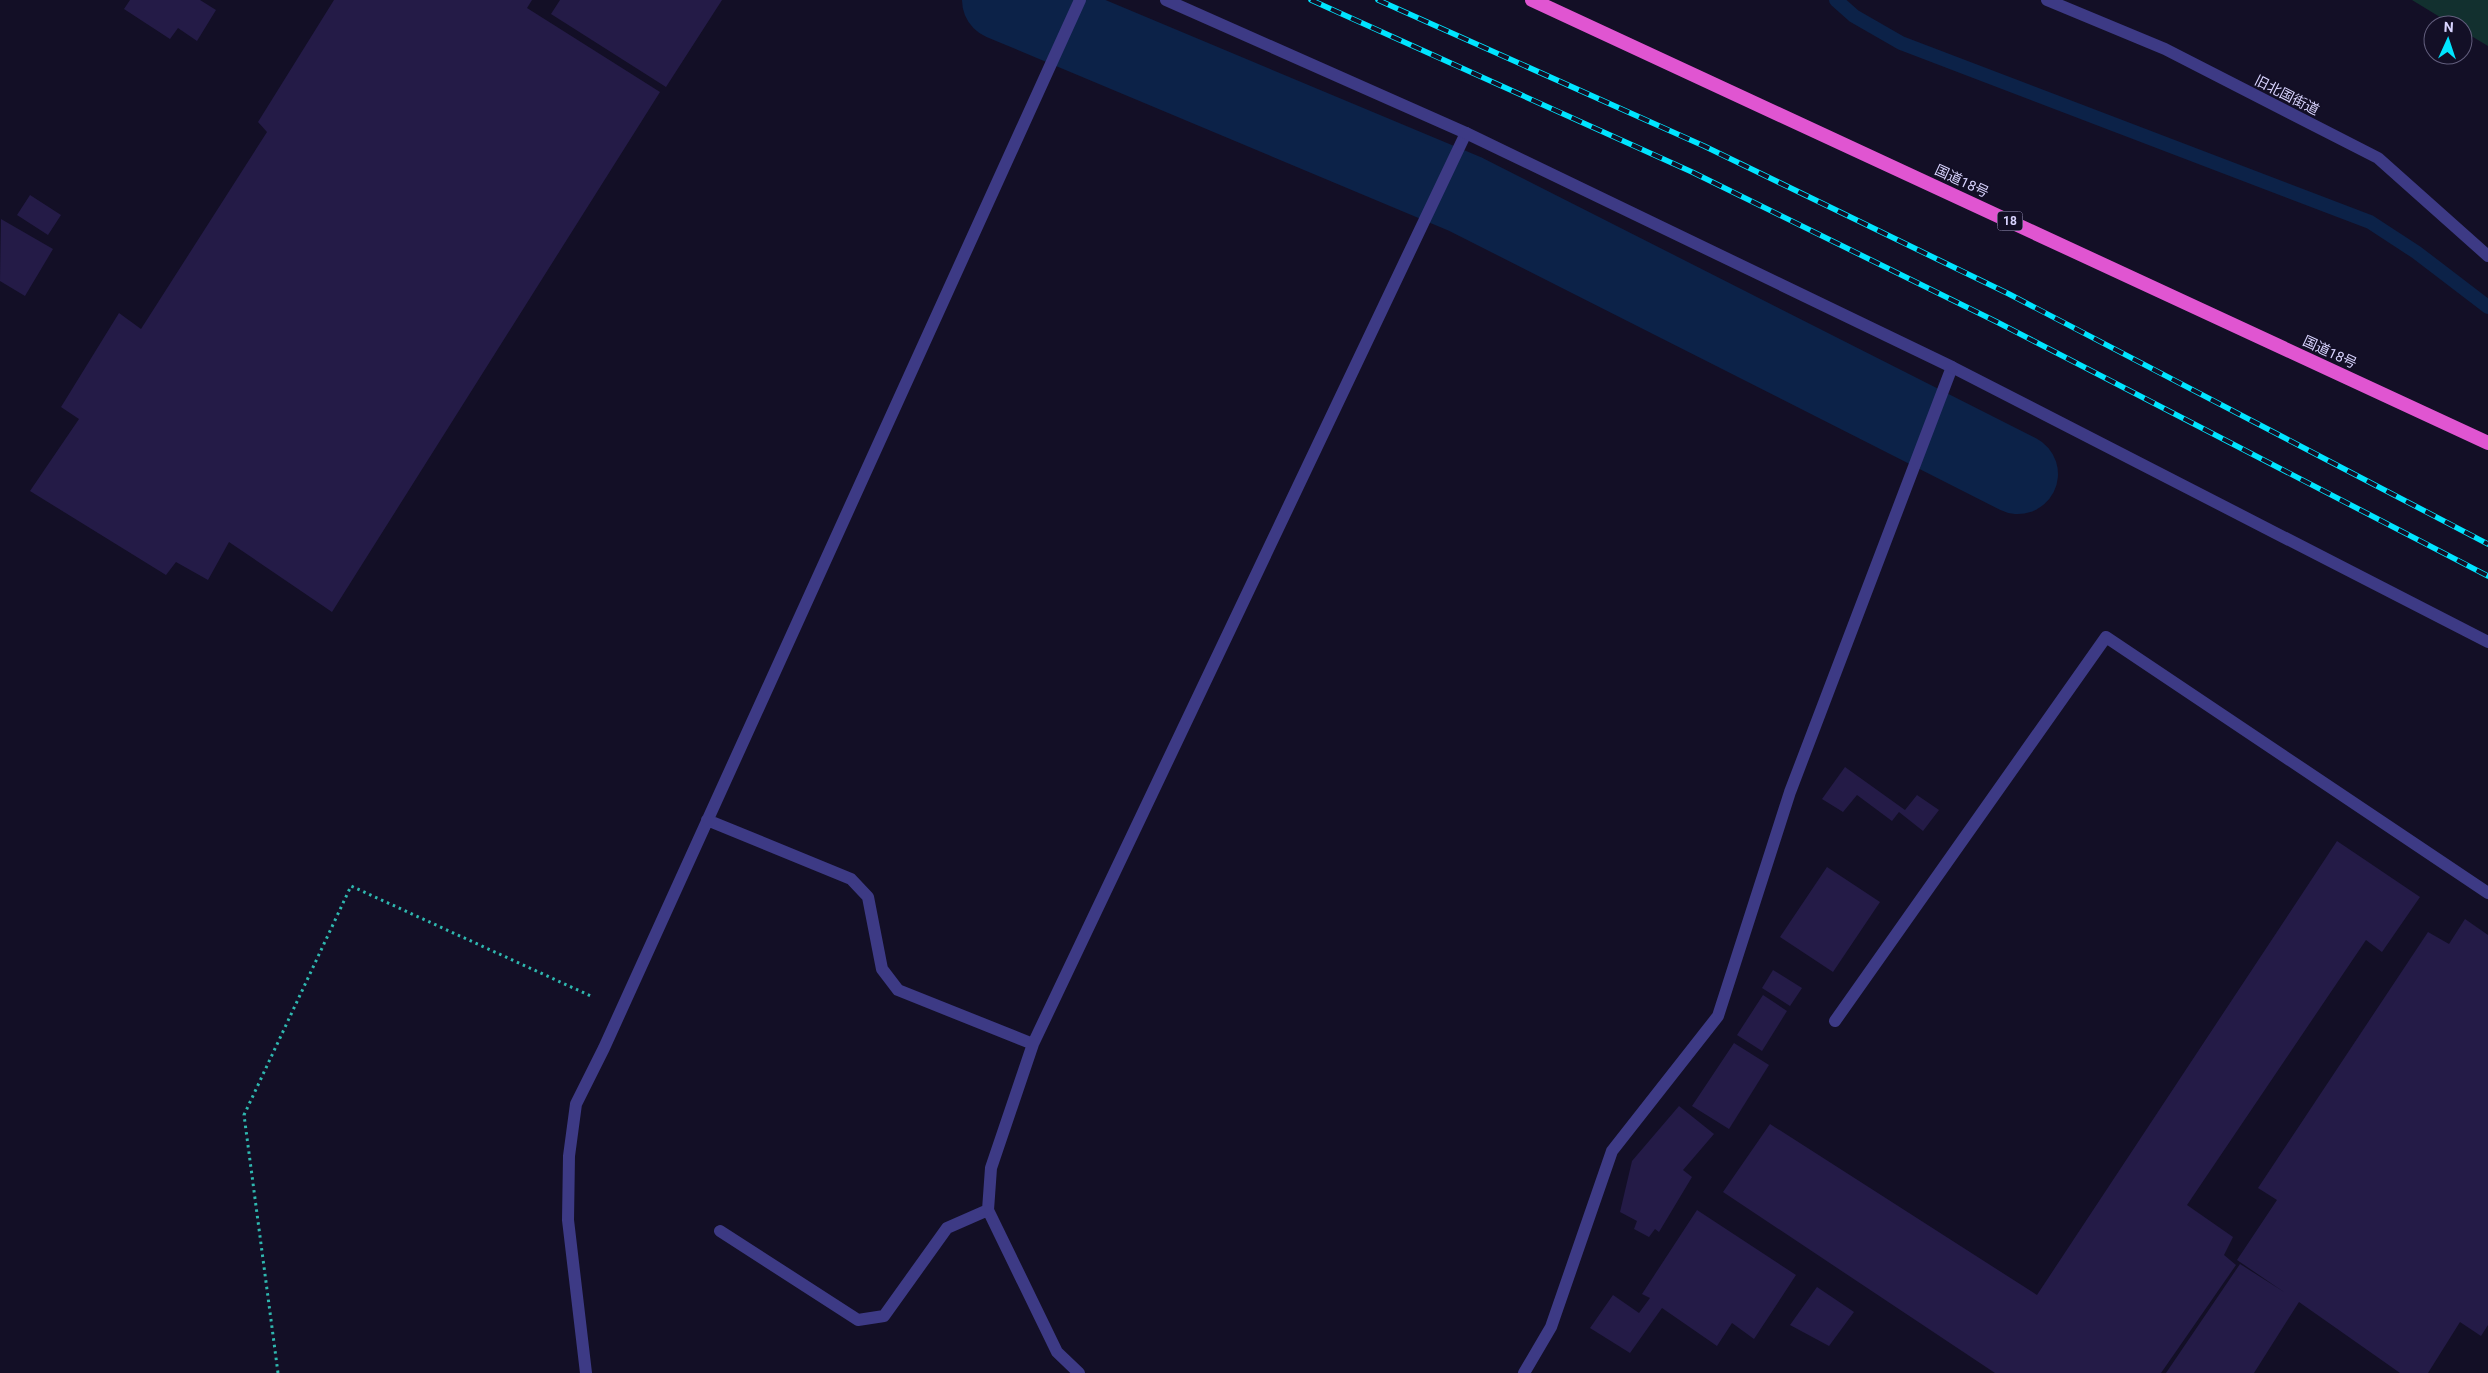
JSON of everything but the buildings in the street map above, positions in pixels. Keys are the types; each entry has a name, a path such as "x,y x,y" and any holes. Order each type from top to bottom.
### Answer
{"highway":[{"name":"国道18号","path":"1532,0 2488,443"}],"street":[{"path":"586,1373 568,1220 569,1156 576,1104 621,1010 1080,0"},
{"path":"1166,0 1466,133 1952,367 2488,642"},
{"name":"旧北国街道","path":"2047,0 2166,49 2378,158 2488,256"},
{"path":"1079,1373 1057,1352 988,1210 991,1168 1032,1044 1466,133"},
{"path":"1524,1373 1551,1327 1612,1152 1718,1016 1790,792 1952,367"},
{"path":"1835,1022 2106,637 2488,893"},
{"path":"707,820 851,879 868,897 882,969 898,990 1032,1044"},
{"path":"720,1232 858,1320 884,1316 947,1228 988,1210"}],"path":[{"path":"278,1373 244,1115 351,886 621,1010"}],"green space":[{"path":"2412,0 2488,0 2488,46 2473,37 2473,15 2437,15"}],"waterway":[{"path":"1002,0 1465,194 2018,474"},
{"path":"1836,0 1854,16 1901,43 2370,222 2416,252 2488,307"}],"railway":[{"path":"1311,0 1692,172 1997,322 2488,576"},
{"path":"1378,0 1704,146 2009,294 2488,544"}]}
